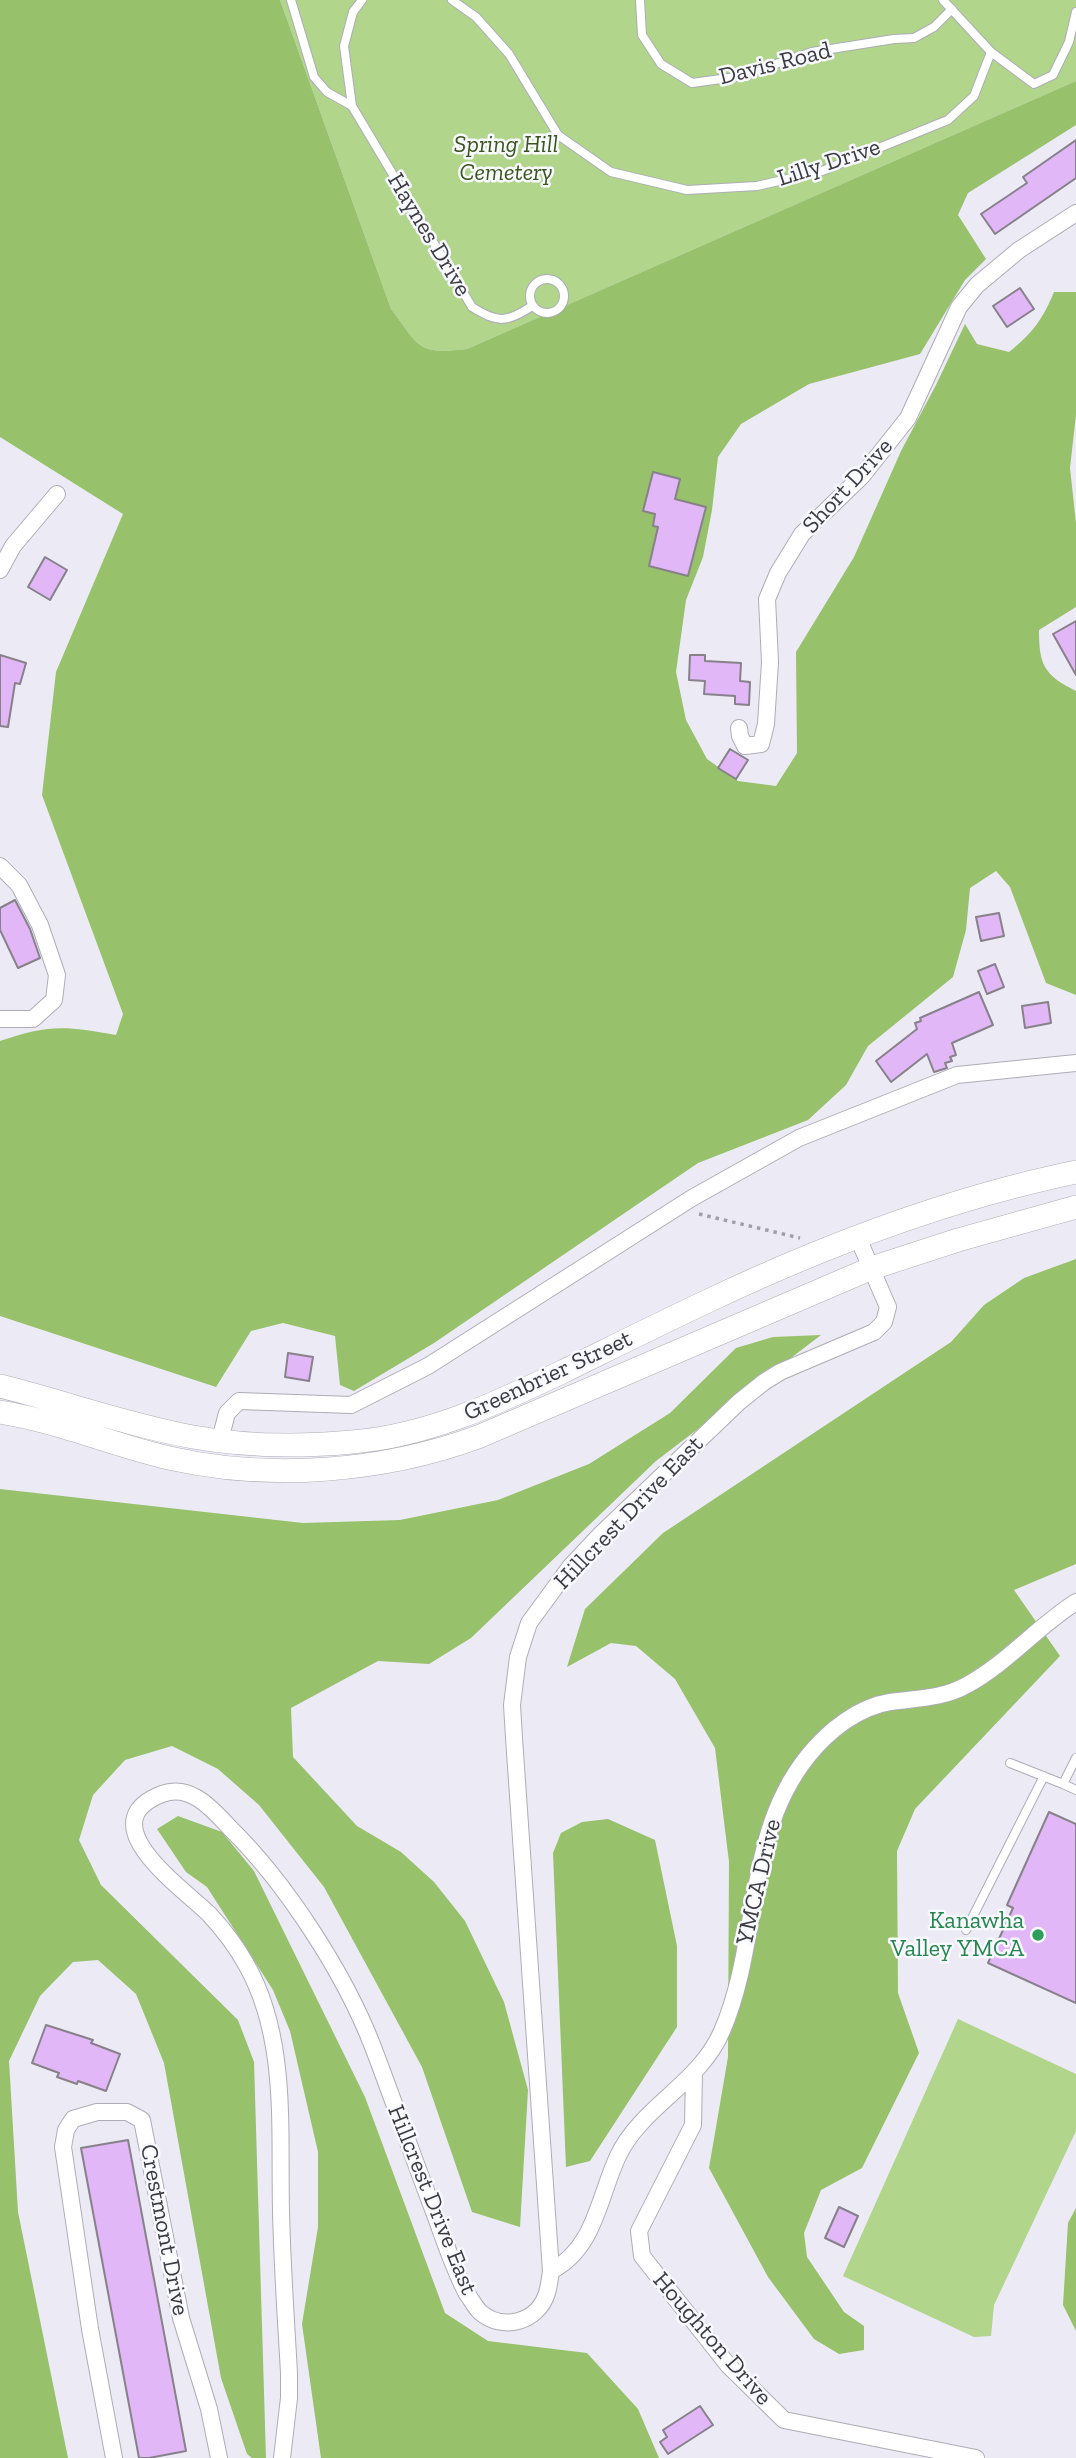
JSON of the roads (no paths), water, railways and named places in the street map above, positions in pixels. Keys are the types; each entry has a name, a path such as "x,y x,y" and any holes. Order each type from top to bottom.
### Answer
{"main road":[{"name":"Greenbrier Street","path":"0,1386 194,1437 261,1444 314,1445 379,1439 442,1424 499,1402 710,1300 832,1246 953,1205 1076,1172"},
{"name":"Greenbrier Street","path":"0,1412 170,1458 207,1464 292,1471 342,1467 441,1451 872,1268 983,1232 1076,1207"}],"street":[{"name":"Short Drive","path":"739,728 745,746 761,744 766,724 770,662 767,599 778,573 802,534 862,476 908,418 959,307 977,285 1019,250 1076,213"},
{"path":"0,570 13,546 57,494"},
{"path":"0,866 19,885 40,925 57,975 54,1000 33,1018 0,1019"},
{"path":"220,1440 227,1413 239,1401 351,1405 366,1399 428,1366 676,1208 799,1138 957,1075 1076,1063"},
{"name":"Hillcrest Drive East","path":"282,2458 289,2373 274,2039 264,2002 247,1965 231,1940 208,1914 151,1862 141,1846 135,1819 141,1808 153,1798 178,1791 191,1794 206,1803 247,1844 287,1894 336,1971 372,2045 460,2280 479,2311 491,2319 506,2323 520,2322 532,2315 546,2295 551,2271 512,1704 518,1657 529,1623 570,1567 739,1402 780,1372 874,1332 884,1322 888,1307 858,1238"},
{"name":"YMCA Drive","path":"551,2271 575,2255 584,2241 619,2154 635,2131 694,2074 722,2031 736,1991 766,1836 773,1815 792,1778 809,1754 844,1722 864,1710 887,1703 941,1697 969,1684 1076,1602"},
{"name":"Houghton Drive","path":"694,2074 693,2125 639,2231 642,2256 728,2365 784,2420 976,2458"},
{"name":"Crestmont Drive","path":"114,2458 90,2329 63,2147 65,2130 73,2119 97,2112 127,2112 142,2120 181,2318 209,2409 219,2458"}],"lane":[{"path":"290,0 314,77 327,92 352,106"},
{"path":"352,106 344,46 353,12 362,0"},
{"name":"Lilly Drive","path":"452,0 476,17 509,54 558,135 611,172 687,190 757,186 822,171 948,120 974,96 991,52"},
{"name":"Davis Road","path":"640,0 642,35 661,64 692,83 736,77 812,52 914,38 934,27 952,9"},
{"path":"943,0 991,52 1034,84 1052,75 1069,42 1076,12"},
{"path":"948,0 952,9"},
{"name":"Haynes Drive","path":"352,106 472,307 490,319 503,319 517,316 532,306"},
{"path":"550,278 561,286 564,299 557,310 544,313 532,306 529,293 537,281 550,278"},
{"path":"1063,1784 1076,1758"},
{"path":"1010,1763 1076,1790"},
{"path":"966,1930 1044,1776"}],"place":[{"name":"Kanawha Valley YMCA","path":"1038,1935"}],"park label":[{"name":"Spring Hill Cemetery","path":"506,159"}]}
